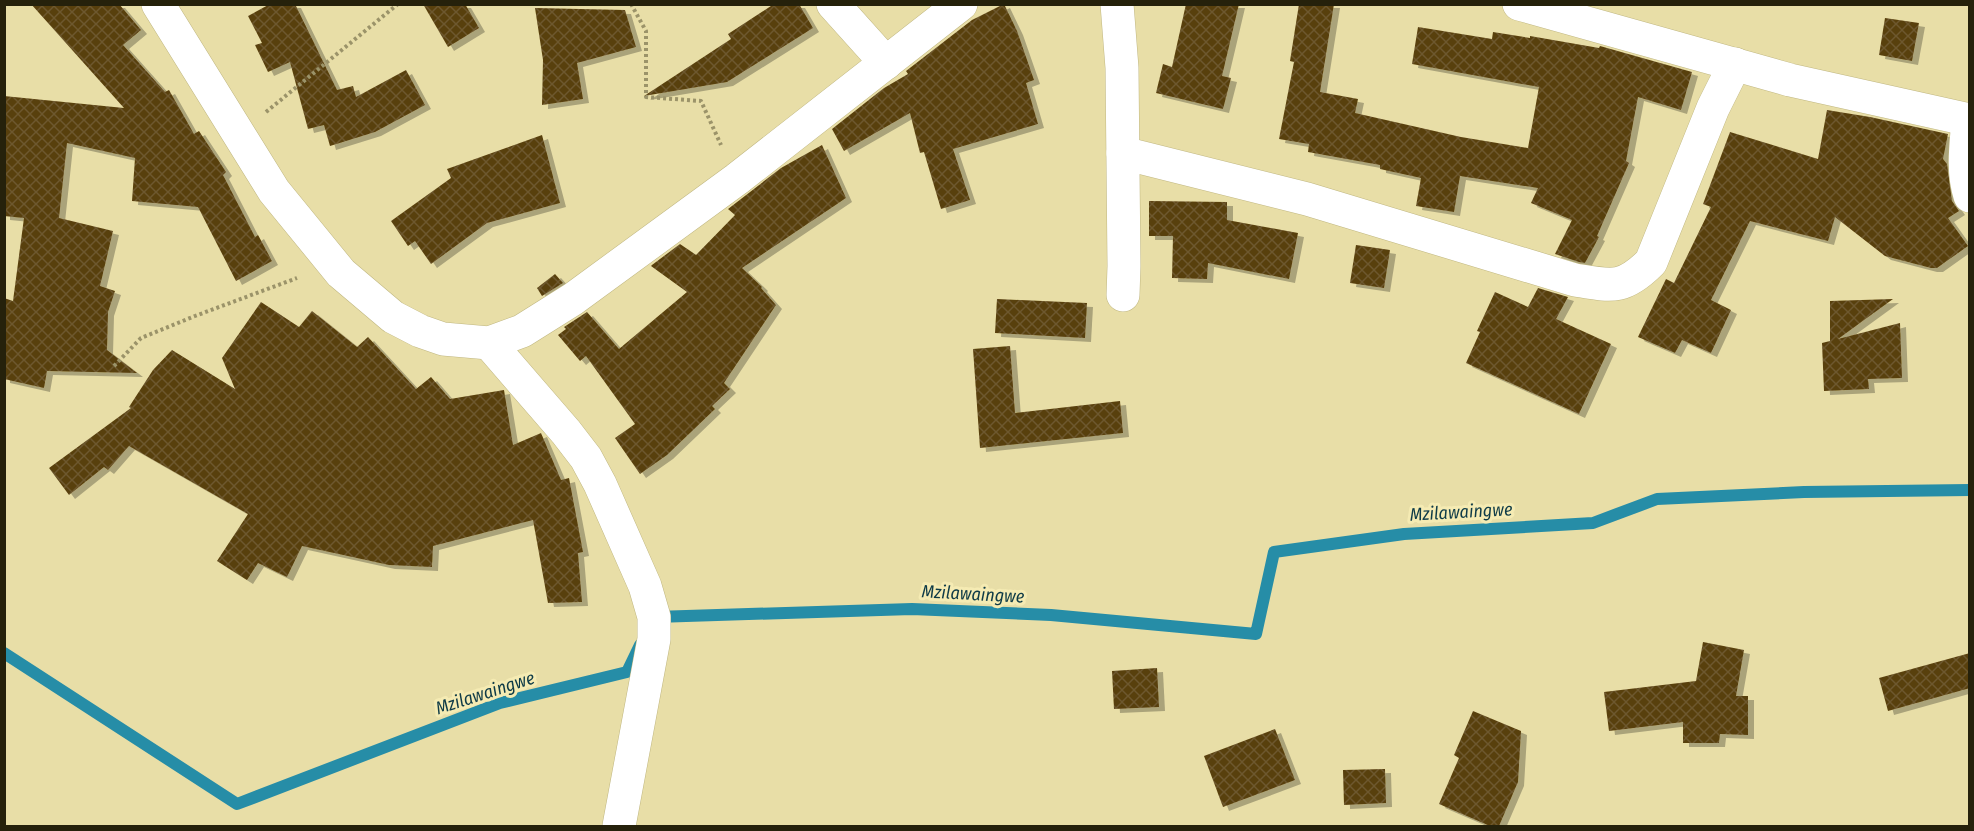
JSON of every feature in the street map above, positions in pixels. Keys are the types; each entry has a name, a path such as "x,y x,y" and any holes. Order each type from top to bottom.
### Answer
{"street":[{"path":"158,4 274,191 342,273 393,317 420,331 443,339 489,343 522,331 547,318 737,179 961,4"},
{"path":"832,4 886,63"},
{"path":"1117,4 1122,68 1123,295"},
{"path":"1519,4 1790,80 1969,120 1965,169 1970,196"},
{"path":"1123,153 1307,199 1575,280 1607,285 1623,283 1637,276 1651,262 1713,108 1735,64"},
{"path":"489,343 586,458 620,527 648,596 654,617 654,639 619,826"}],"path":[{"path":"240,134 398,4"},
{"path":"631,4 646,31 646,97 701,101 737,179"},
{"path":"114,366 141,338 295,279 342,273"}],"building":[{"path":"31,4 119,4 141,30 123,45 165,92 169,90 194,134 199,131 226,172 223,175 255,237 258,235 272,261 236,281 198,207 132,201 135,158 67,143 59,218 113,231 100,286 115,291 108,312 107,350 137,373 47,371 44,388 4,379 4,298 13,301 24,218 4,216 4,96 124,108"},
{"path":"270,4 295,4 337,90 353,86 356,97 406,70 425,105 375,132 330,146 324,125 308,129 290,62 268,72 255,45 262,43 248,16"},
{"path":"423,4 465,4 479,28 448,47"},
{"path":"774,4 799,4 813,28 727,82 644,96 731,39 728,34"},
{"path":"1004,4 1017,31 1034,80 1026,83 1038,124 953,149 970,200 941,209 924,152 920,153 910,113 844,151 832,129 884,88 908,74 906,71 972,20"},
{"path":"1186,4 1239,4 1222,76 1231,78 1223,109 1156,93 1163,64 1172,67"},
{"path":"1299,4 1334,4 1320,92 1358,99 1355,113 1461,137 1528,148 1539,87 1412,64 1418,27 1492,39 1493,32 1599,48 1600,46 1692,72 1681,110 1638,97 1626,161 1629,163 1597,236 1599,237 1585,263 1579,262 1555,254 1572,220 1531,203 1538,188 1460,176 1454,212 1416,206 1421,178 1380,169 1380,165 1308,152 1309,144 1279,139 1294,62 1290,61"},
{"path":"535,8 625,10 636,47 577,63 583,99 542,105 543,60"},
{"path":"1885,18 1919,23 1912,61 1879,55"},
{"path":"1827,110 1948,134 1943,159 1947,164 1952,201 1959,211 1948,218 1968,246 1937,268 1931,268 1885,256 1835,217 1828,241 1750,221 1711,300 1731,310 1711,353 1682,340 1675,353 1638,337 1666,279 1674,283 1711,207 1703,204 1730,132 1818,159"},
{"path":"542,135 560,203 487,223 431,264 415,241 408,246 391,221 451,178 447,169"},
{"path":"822,145 846,198 742,268 762,287 776,305 724,383 730,389 712,406 715,409 667,455 640,474 615,438 635,424 586,356 580,361 558,335 566,329 564,327 587,312 619,349 687,292 651,266 680,244 696,255 735,215 728,209 781,168"},
{"path":"1149,201 1227,202 1227,220 1298,233 1289,279 1208,263 1207,279 1172,278 1173,236 1149,236"},
{"path":"1356,245 1390,250 1384,288 1350,283"},
{"path":"555,274 563,283 542,296 537,288"},
{"path":"1538,288 1568,297 1556,319 1611,344 1579,414 1466,363 1480,332 1477,331 1495,292 1528,307"},
{"path":"997,299 1087,303 1085,338 995,333"},
{"path":"1893,299 1838,339 1900,323 1902,378 1868,379 1869,389 1824,391 1822,343 1830,341 1830,301"},
{"path":"261,302 299,327 312,311 357,347 368,337 416,389 431,377 450,399 504,390 513,445 541,433 561,480 569,478 583,552 578,553 582,602 548,603 533,520 433,546 432,567 389,565 302,546 287,577 258,563 247,580 217,561 248,514 129,446 108,470 104,467 69,495 49,468 131,408 129,407 153,370 172,350 235,389 222,358"},
{"path":"1010,346 1015,413 1120,401 1123,433 980,448 973,349"},
{"path":"1703,642 1744,650 1736,696 1748,696 1748,735 1720,734 1719,743 1683,743 1683,722 1609,731 1604,692 1696,681"},
{"path":"1970,653 1970,688 1888,711 1879,678"},
{"path":"1157,668 1159,707 1114,709 1112,671"},
{"path":"1473,711 1521,731 1518,782 1499,826 1490,826 1439,804 1459,758 1454,755"},
{"path":"1275,729 1295,780 1223,807 1204,756"},
{"path":"1385,769 1386,803 1344,805 1343,770"}],"waterway":[{"name":"Mzilawaingwe","path":"655,617 912,609 1051,615 1256,634 1274,552 1404,534 1593,523 1657,499 1804,492 1970,490"},
{"name":"Mzilawaingwe","path":"4,653 237,804 500,703 627,672 640,645"}]}
